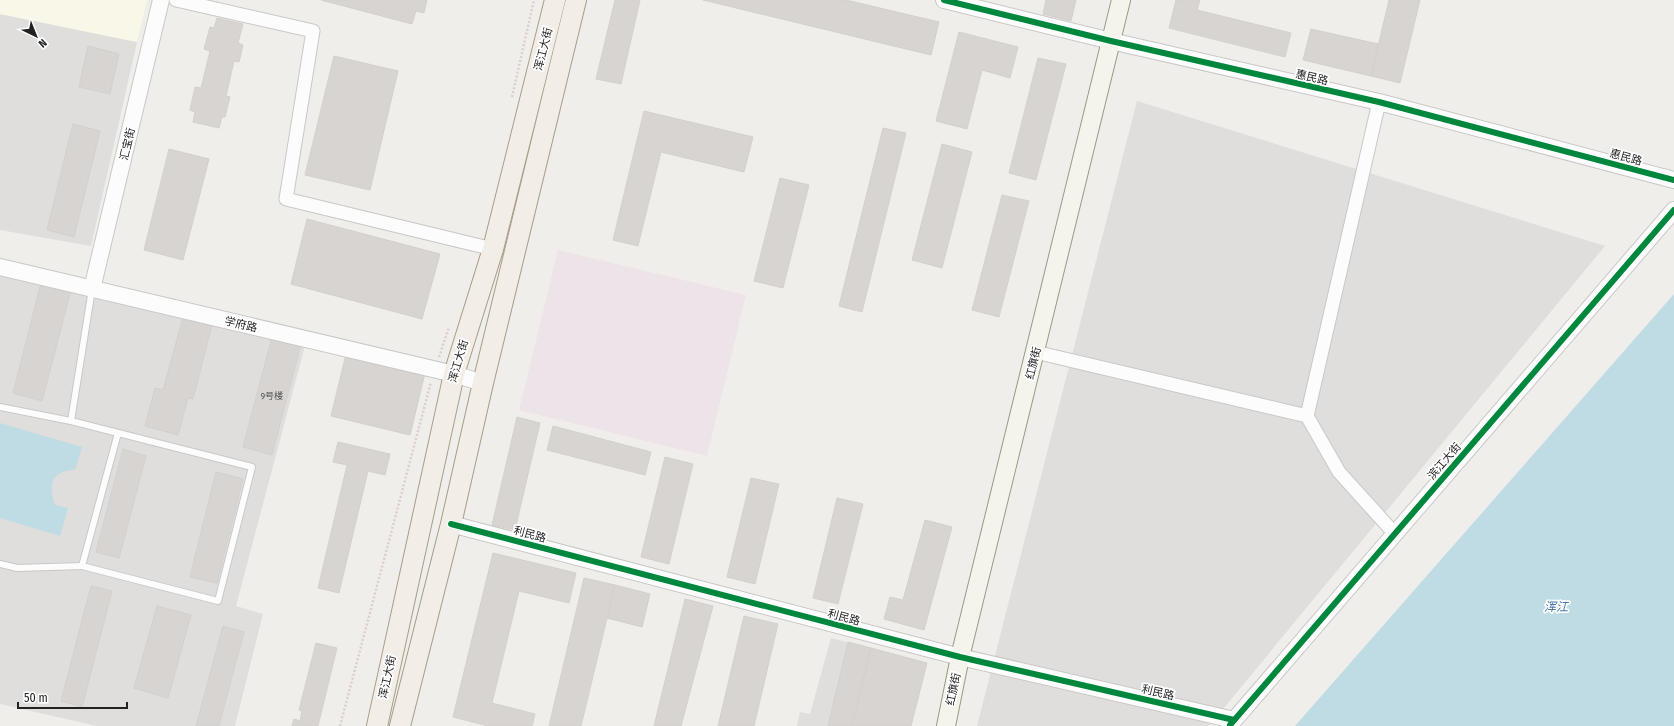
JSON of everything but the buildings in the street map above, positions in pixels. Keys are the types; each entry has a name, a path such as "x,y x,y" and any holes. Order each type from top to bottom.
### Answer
{"main road":[{"name":"浑江大街","path":"377,726 454,374 493,249 555,0"},
{"name":"浑江大街","path":"400,726 451,524 482,383 576,0"},
{"name":"红旗街","path":"946,726 960,657 1121,0"}],"street":[{"name":"汇宝街","path":"92,289 161,0"},
{"path":"176,0 313,31 286,199 493,249"},
{"name":"惠民路","path":"944,0 1111,41 1380,102 1674,180"},
{"path":"1380,102 1307,416 1339,472 1395,534"},
{"name":"滨江大街","path":"1232,723 1674,210"},
{"name":"学府路","path":"0,267 454,374 482,383"},
{"path":"1035,352 1307,416"},
{"name":"利民路","path":"451,524 960,657 1232,723"}],"lane":[{"path":"71,421 92,289"},
{"path":"0,407 71,421 252,467 218,601 82,566 17,568 0,564"},
{"path":"82,566 118,433"}],"shaded area":[{"path":"0,0 147,0 137,42 0,14"},
{"path":"0,14 137,42 91,246 0,230"},
{"path":"1137,101 1605,246 1209,726 977,726"},
{"path":"558,250 746,295 707,456 519,410"},
{"path":"0,268 307,338 236,606 263,614 235,726 97,726 0,704"},
{"path":"831,638 871,648 852,726 797,726 800,712 810,714"}],"water":[{"name":"浑江","path":"1674,294 1674,726 1295,726"},
{"path":"0,423 82,447 75,470 61,473 53,480 52,491 55,505 68,508 60,536 0,518"}],"cycle path":[{"path":"944,0 1111,41 1379,102 1674,180"},
{"path":"1230,725 1674,210"},
{"path":"451,524 960,657 1234,720"}]}
